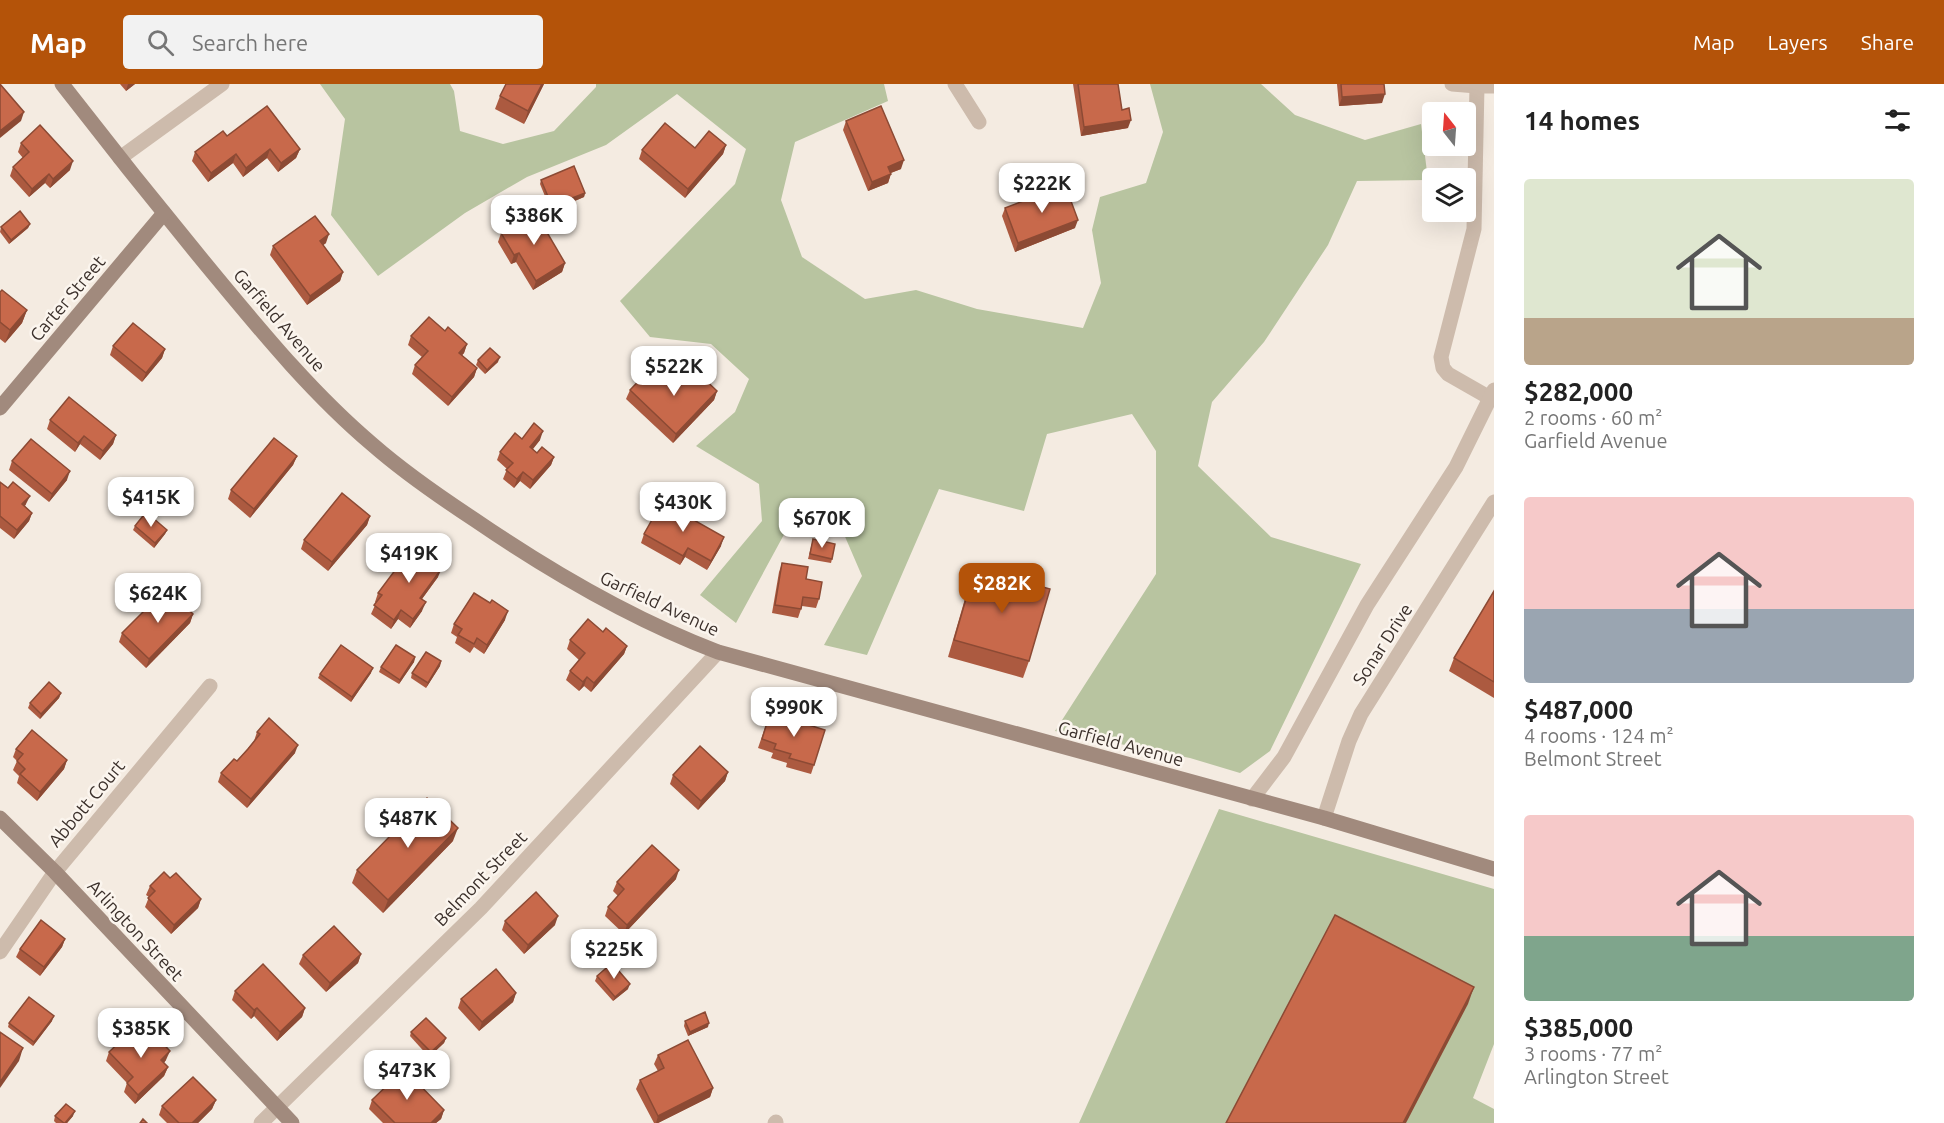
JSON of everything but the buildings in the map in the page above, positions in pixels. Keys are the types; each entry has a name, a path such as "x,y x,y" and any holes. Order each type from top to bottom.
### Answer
{"street":[{"name":"Garfield Avenue","path":"62,84 236,300 304,378 372,445 420,483 528,556 616,606 684,639 718,651 1324,818 1494,869"},
{"path":"120,158 222,84"},
{"path":"955,84 979,122"},
{"path":"1452,84 1494,86"},
{"path":"1252,799 1284,757 1366,605 1456,467 1492,394 1448,374 1441,361 1441,353 1474,229 1477,86"},
{"name":"Carter Street","path":"0,408 164,213"},
{"name":"Sonar Drive","path":"1324,818 1348,741 1361,714 1494,502"},
{"name":"Belmont Street","path":"261,1123 481,908 718,651"},
{"name":"Abbott Court","path":"0,952 55,872 210,686"},
{"name":"Arlington Street","path":"0,818 55,872 292,1123"}],"green space":[{"path":"320,84 450,84 454,91 460,131 503,144 554,131 596,87 596,84 884,84 888,101 795,142 781,200 802,257 865,299 916,290 977,309 1083,328 1101,283 1092,230 1100,197 1146,183 1163,132 1150,84 1261,84 1295,115 1365,140 1421,124 1422,156 1425,156 1426,168 1422,168 1422,180 1357,181 1328,245 1264,342 1212,402 1198,466 1271,537 1361,564 1270,751 1240,773 1190,758 1055,731 1156,574 1156,451 1132,414 1047,434 1024,511 939,489 867,655 824,645 862,576 843,532 787,529 736,623 700,595 762,521 759,484 696,446 735,412 749,379 711,344 650,337 620,301 735,184 746,149 677,94 606,145 527,177 465,213 378,276 331,215 345,119"},
{"path":"1219,809 1494,889 1494,1044 1473,1098 1494,1109 1494,1123 1079,1123"}]}
